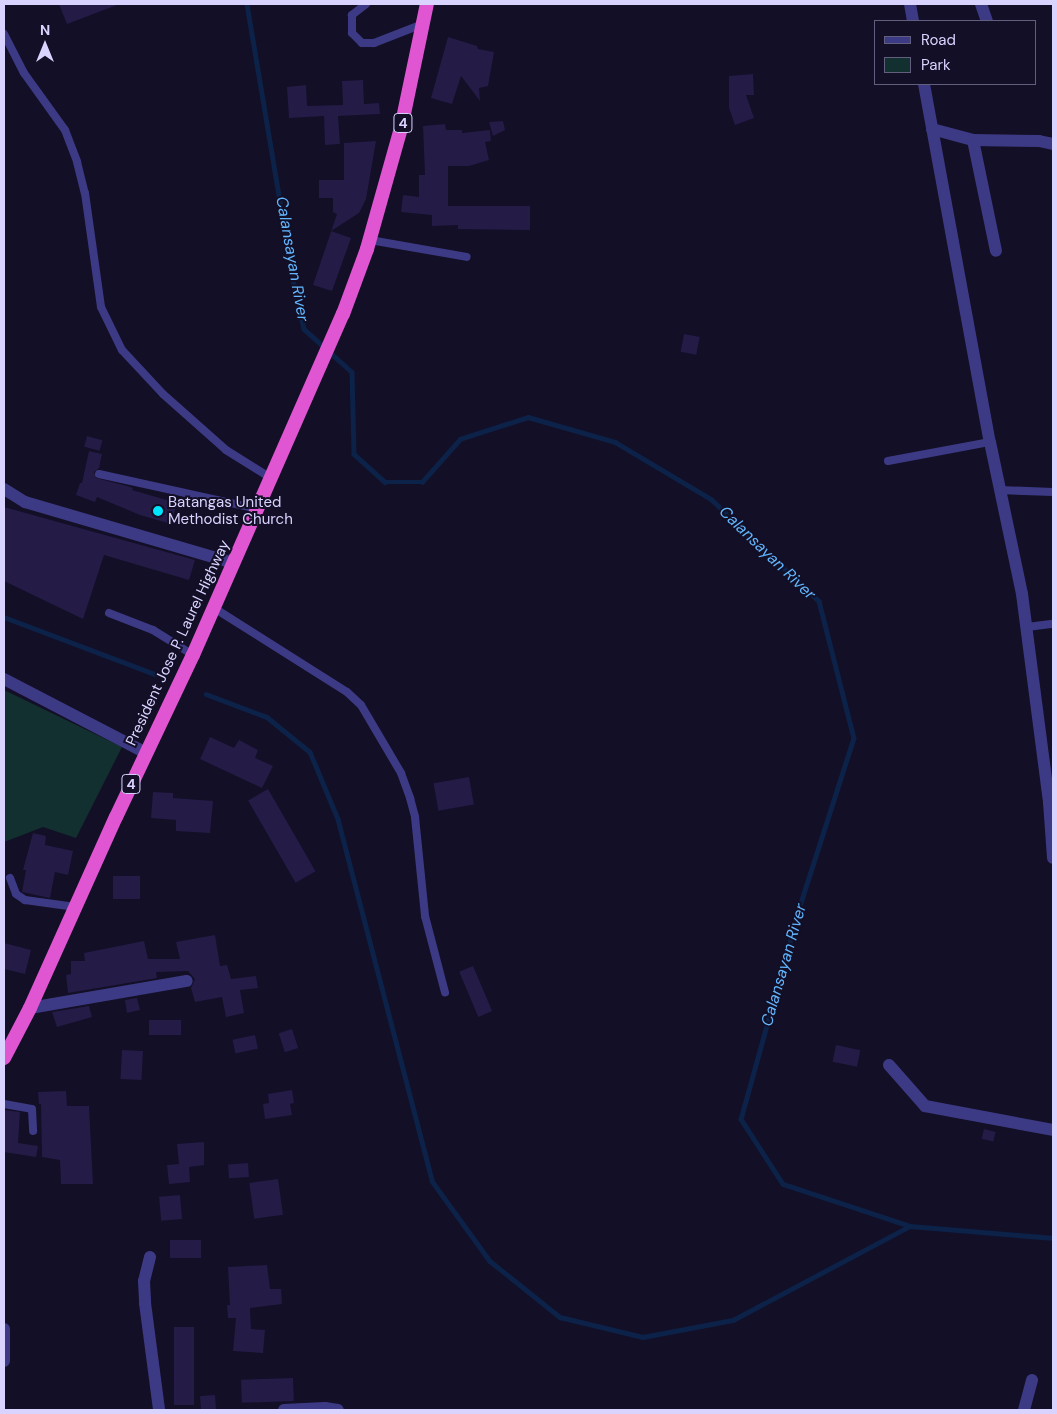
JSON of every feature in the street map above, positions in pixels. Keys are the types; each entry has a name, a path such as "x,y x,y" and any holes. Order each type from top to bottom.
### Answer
{"highway":[{"name":"President Jose P. Laurel Highway","path":"4,1058 30,1008 146,753 193,655 343,314 370,240 402,128 427,4"}],"street":[{"path":"910,4 913,20"},
{"path":"981,4 986,20"},
{"path":"924,85 999,490 1022,594 1050,802 1053,858"},
{"path":"932,129 973,140 1039,141 1053,144"},
{"path":"973,140 996,251"},
{"path":"4,489 25,502 234,563"},
{"path":"4,679 146,753"},
{"path":"30,1008 188,981"},
{"path":"888,1065 925,1106 1053,1130"},
{"path":"150,1257 144,1281 145,1303 159,1410"},
{"path":"4,1329 4,1361"},
{"path":"1024,1410 1032,1380"},
{"path":"284,1410 325,1408 338,1410"}],"lane":[{"path":"366,4 352,15 352,33 362,43 374,43 424,24"},
{"path":"4,34 24,73 65,130 78,162 85,194 101,307 122,350 163,394 226,450 271,478"},
{"path":"370,240 467,257"},
{"path":"888,461 990,442"},
{"path":"99,474 258,509"},
{"path":"999,490 1053,492"},
{"path":"214,608 347,692 361,705 401,773 410,798 415,817 425,916 445,992"},
{"path":"110,612 153,630 193,655"},
{"path":"1026,627 1053,624"},
{"path":"10,878 16,894 25,900 76,907"},
{"path":"4,1104 32,1109 33,1131"}],"green space":[{"path":"4,690 122,747 76,838 43,827 4,842"}],"building":[{"path":"59,4 116,4 117,5 67,24"},
{"path":"448,37 477,46 478,49 494,52 488,86 479,88 480,101 461,76 452,104 431,98"},
{"path":"753,74 754,95 746,95 754,118 735,125 729,108 729,76"},
{"path":"363,80 364,104 379,103 380,114 338,116 340,144 325,145 324,116 289,118 287,87 306,85 307,106 343,105 342,81"},
{"path":"503,121 505,130 493,136 489,122"},
{"path":"445,124 446,130 462,130 462,133 490,130 491,141 485,142 489,160 469,166 448,166 448,206 530,206 530,230 458,229 458,225 432,226 432,215 401,212 403,195 419,197 419,175 425,175 423,126"},
{"path":"376,141 366,199 359,213 331,231 337,214 333,212 333,198 319,198 319,180 344,180 344,143"},
{"path":"331,231 351,238 332,291 313,285"},
{"path":"684,334 700,337 696,355 681,352"},
{"path":"87,436 102,440 100,451 84,447"},
{"path":"89,451 102,454 99,468 94,472 96,478 177,503 171,524 140,515 97,497 95,502 76,495 80,483 82,483"},
{"path":"4,507 195,560 189,580 104,555 83,619 4,581"},
{"path":"210,737 234,748 239,740 258,750 255,758 273,766 262,788 200,759"},
{"path":"469,777 474,805 438,811 434,783"},
{"path":"268,789 316,871 296,883 248,801"},
{"path":"153,792 173,793 173,798 213,801 210,833 176,831 176,820 151,818"},
{"path":"33,833 46,836 45,845 73,851 68,875 55,872 50,898 22,892 26,870 23,870"},
{"path":"113,876 140,876 140,899 113,899"},
{"path":"215,935 220,966 227,965 231,979 256,976 258,988 240,990 244,1013 226,1017 222,997 195,1002 191,988 195,979 188,971 156,972 157,978 68,993 66,975 71,974 71,961 85,961 84,953 144,941 148,959 180,959 176,942"},
{"path":"4,943 31,950 25,974 4,969"},
{"path":"473,966 492,1011 478,1017 459,972"},
{"path":"137,998 140,1010 127,1013 125,1000"},
{"path":"89,1006 92,1017 57,1027 52,1012"},
{"path":"149,1020 181,1020 181,1035 149,1035"},
{"path":"292,1029 298,1048 285,1052 279,1033"},
{"path":"255,1035 258,1049 235,1053 233,1040"},
{"path":"836,1045 860,1050 857,1067 832,1062"},
{"path":"122,1050 143,1051 141,1080 120,1079"},
{"path":"292,1090 294,1103 290,1104 292,1115 265,1119 263,1104 269,1103 268,1094"},
{"path":"66,1091 67,1106 89,1106 93,1184 61,1184 60,1160 42,1157 41,1104 39,1104 38,1092"},
{"path":"4,1110 20,1112 18,1143 38,1146 36,1157 4,1152"},
{"path":"984,1129 996,1132 993,1142 982,1139"},
{"path":"204,1142 204,1165 189,1167 190,1182 169,1184 167,1165 179,1164 177,1144"},
{"path":"248,1163 249,1177 229,1178 228,1164"},
{"path":"278,1179 283,1215 254,1219 249,1183"},
{"path":"180,1195 182,1219 161,1221 159,1197"},
{"path":"170,1240 201,1240 201,1258 170,1258"},
{"path":"267,1265 270,1289 281,1289 282,1304 250,1308 251,1329 265,1330 263,1353 233,1351 236,1318 228,1318 227,1305 230,1305 228,1267"},
{"path":"174,1327 194,1327 194,1405 174,1405"},
{"path":"293,1378 294,1401 242,1403 241,1380"},
{"path":"215,1395 216,1410 201,1410 200,1396"}],"waterway":[{"name":"Calansayan River","path":"247,4 295,290 304,329 352,372 354,454 385,482 422,482 460,439 528,417 615,442 711,499 819,601 854,738 801,903 741,1119 783,1184 910,1226 1053,1238"},
{"path":"4,617 155,674"},
{"path":"206,694 267,717 310,752 338,819 432,1181 490,1261 560,1317 643,1337 733,1320 910,1226"}],"place":[{"name":"Batangas United Methodist Church","path":"158,511"}]}
